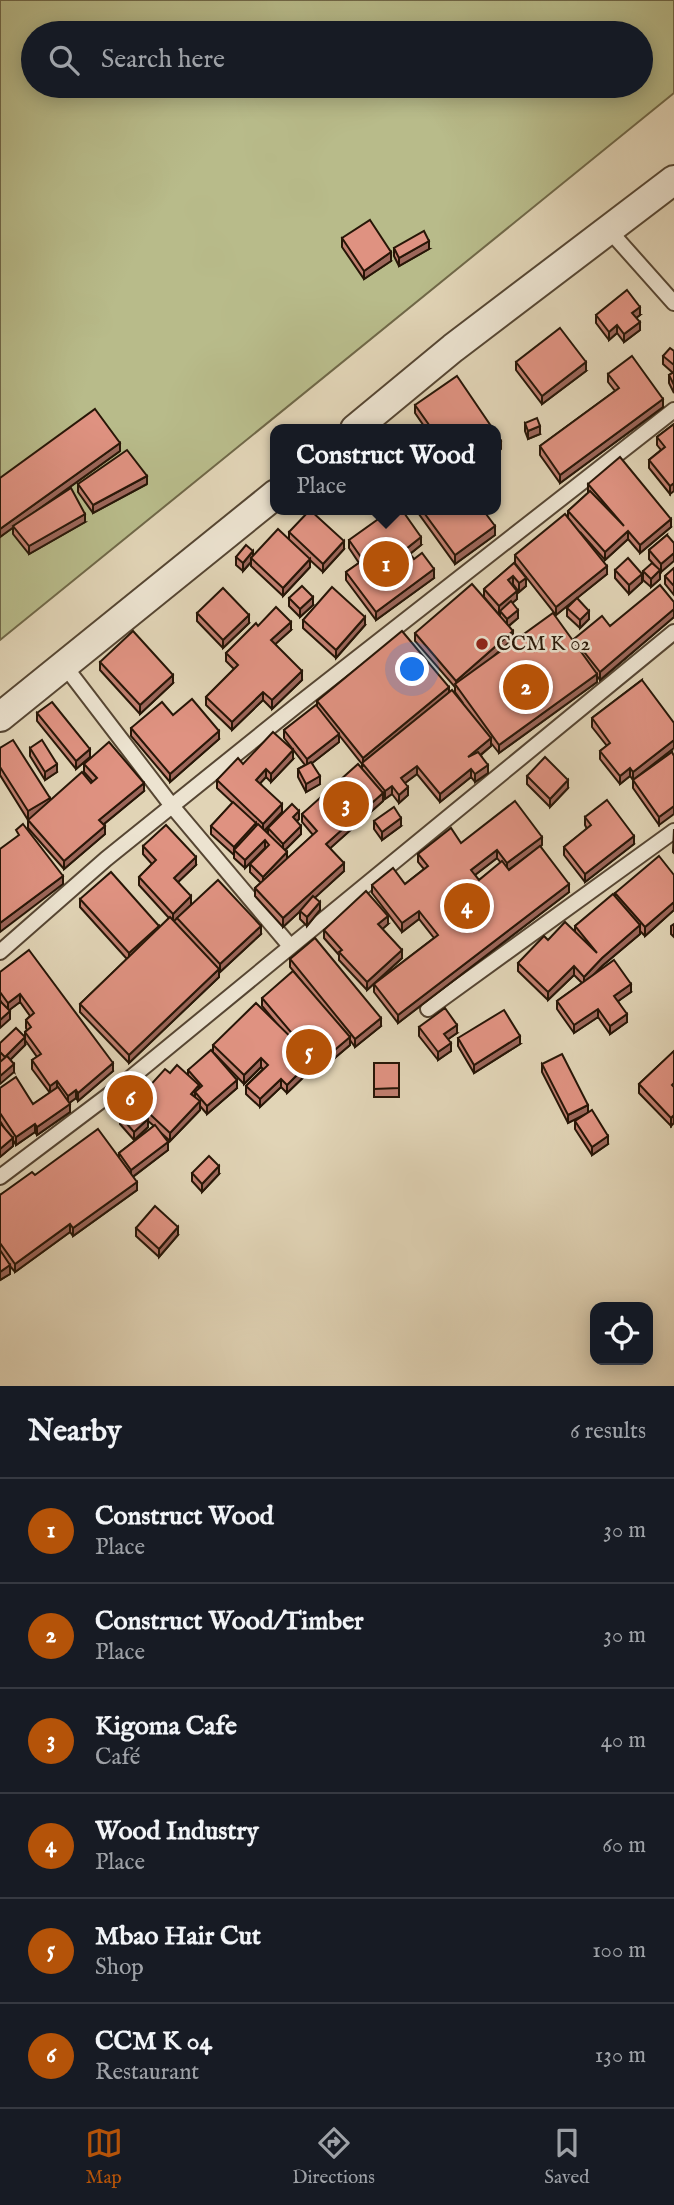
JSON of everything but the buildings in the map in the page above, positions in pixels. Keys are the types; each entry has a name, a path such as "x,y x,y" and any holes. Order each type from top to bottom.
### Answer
{"street":[{"path":"361,424 453,348 674,180"},
{"path":"0,718 270,499"}],"lane":[{"path":"608,229 674,303"},
{"path":"0,952 106,859 406,618 674,410"},
{"path":"0,1177 122,1085 674,632"},
{"path":"64,665 172,806 290,946"},
{"path":"428,1009 674,831"}],"green space":[{"path":"0,0 674,0 674,93 0,640"}],"place":[{"name":"Construct Wood","path":"386,564"},
{"name":"CCM K 02","path":"482,644"},
{"name":"Construct Wood/Timber","path":"526,687"},
{"name":"Kigoma Cafe","path":"346,804"},
{"name":"Wood Industry","path":"467,906"},
{"name":"Mbao Hair Cut","path":"309,1052"},
{"name":"CCM K 04","path":"130,1098"}]}
